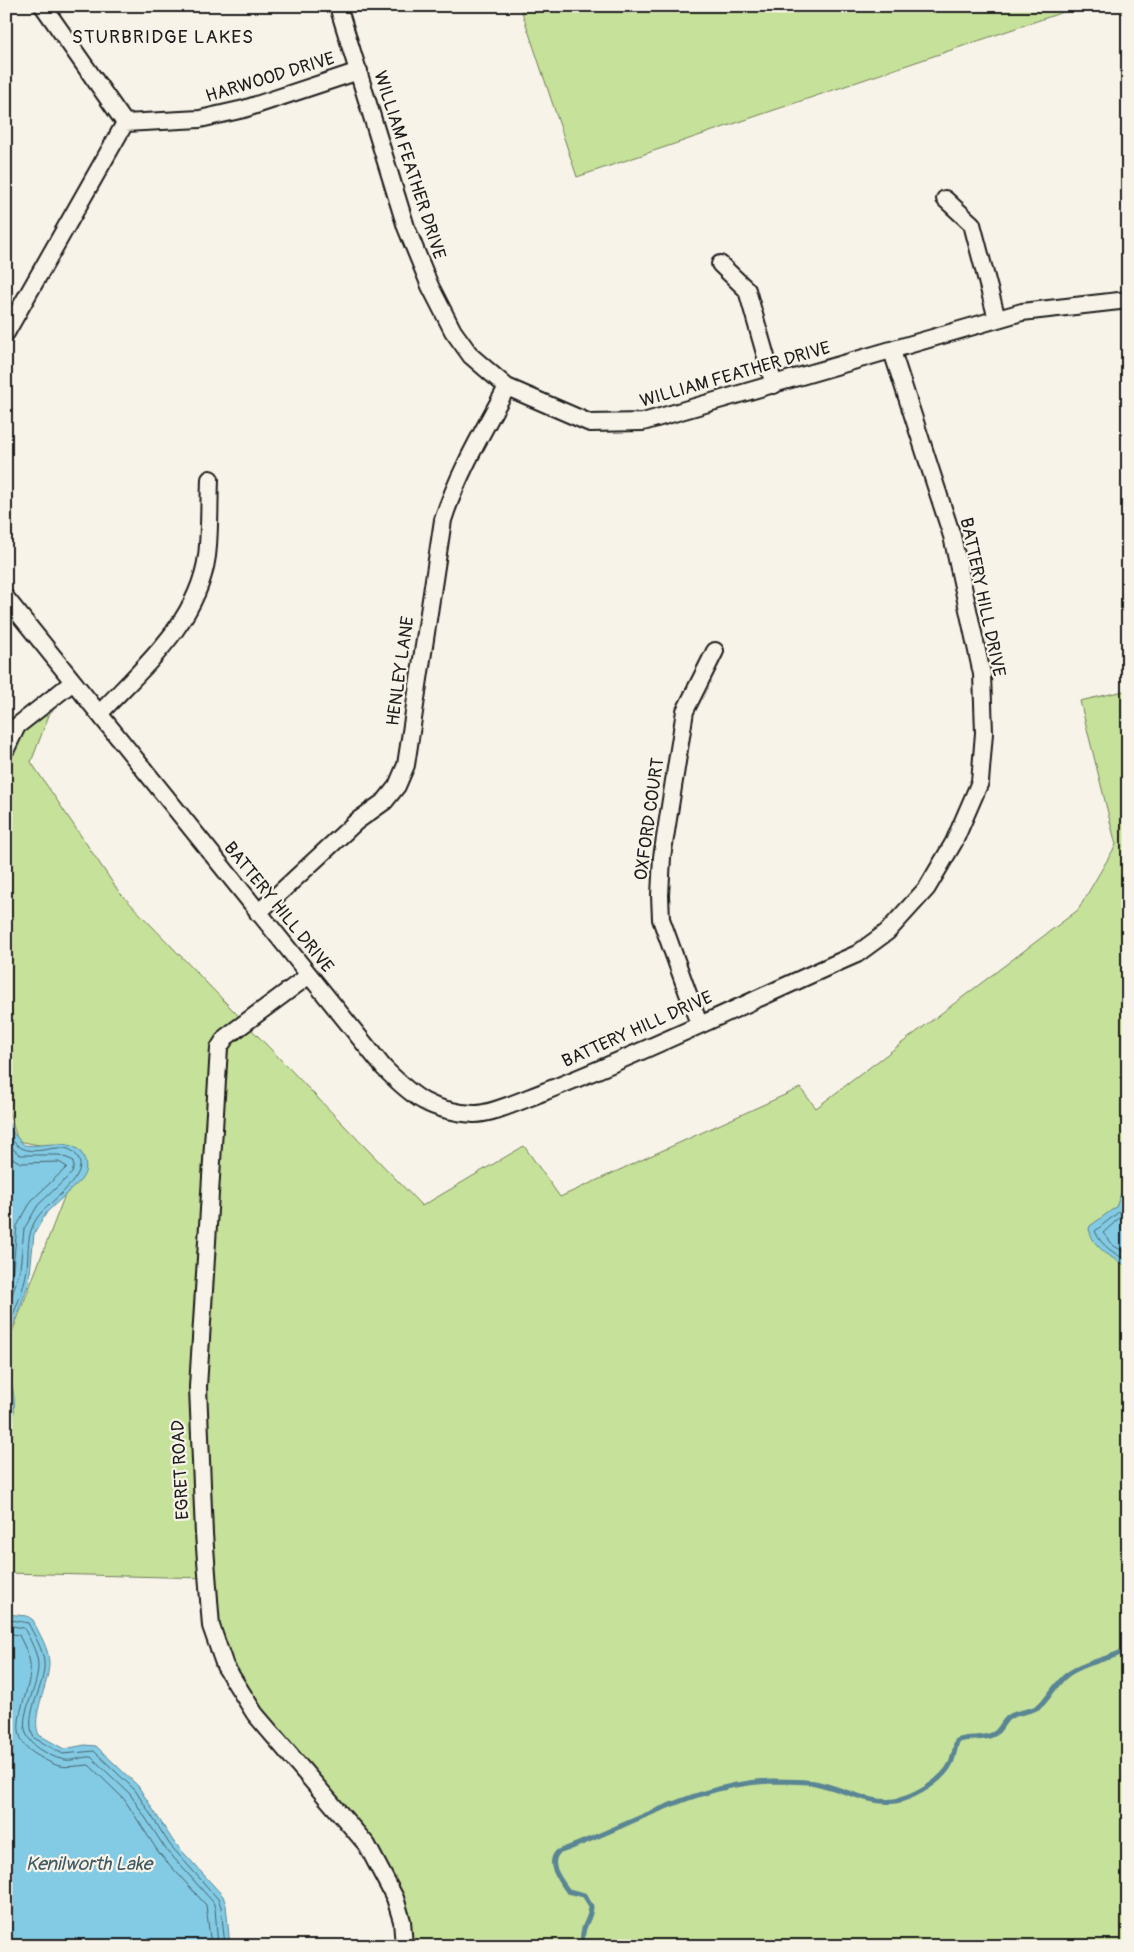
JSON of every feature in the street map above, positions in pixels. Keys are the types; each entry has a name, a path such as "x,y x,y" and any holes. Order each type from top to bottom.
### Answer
{"street":[{"path":"6,333 125,123 43,6"},
{"name":"WILLIAM FEATHER DRIVE","path":"338,6 406,227 430,286 453,331 472,356 507,386 590,423 643,422 1022,312 1128,300"},
{"name":"HARWOOD DRIVE","path":"125,123 200,120 244,109 359,71"},
{"path":"945,199 972,224 997,319"},
{"path":"720,264 747,290 774,384"},
{"name":"BATTERY HILL DRIVE","path":"6,598 308,976 384,1068 408,1092 436,1109 477,1114 512,1104 575,1079 857,954 887,932 927,888 954,842 980,782 984,733 982,674 952,536 892,350"},
{"name":"HENLEY LANE","path":"258,913 357,821 385,801 397,786 406,765 443,520 451,494 467,460 507,386"},
{"path":"99,714 178,629 190,606 203,574 207,556 210,480"},
{"name":"OXFORD COURT","path":"698,1024 661,919 660,895 662,857 685,711 715,651"},
{"path":"6,749 17,726 73,682"},
{"name":"EGRET ROAD","path":"308,976 226,1037 219,1048 198,1387 210,1626 225,1666 254,1714 367,1845 395,1898 402,1922 404,1946"}],"green space":[{"path":"520,6 1081,6 577,177"},
{"path":"1128,690 1128,1946 407,1946 404,1908 220,1660 208,1578 6,1573 6,1348 81,1153 18,1141 6,1104 6,747 51,710 31,762 119,892 422,1206 524,1146 560,1197 800,1088 816,1108 1078,910 1116,845 1080,701"}],"water":[{"path":"6,1118 14,1134 24,1145 68,1145 81,1153 86,1166 81,1180 47,1212 34,1234 29,1283 6,1345"},
{"path":"1128,1175 1128,1267 1099,1247 1091,1236 1089,1229 1090,1226 1116,1207"},
{"path":"6,1368 13,1390 14,1408 12,1426 6,1448"},
{"name":"Kenilworth Lake","path":"6,1614 27,1616 33,1620 49,1657 48,1672 38,1710 37,1728 39,1735 64,1749 85,1745 96,1746 138,1786 173,1841 223,1896 226,1905 230,1946 6,1946"}],"waterway":[{"path":"583,1946 583,1933 591,1906 584,1895 568,1891 559,1877 554,1867 555,1857 558,1852 690,1798 717,1789 745,1784 773,1781 805,1782 825,1785 880,1801 907,1798 922,1791 942,1775 951,1763 957,1741 994,1734 1009,1717 1039,1706 1068,1674 1083,1666 1128,1649"}],"district":[{"name":"STURBRIDGE LAKES","path":"163,36"}]}
